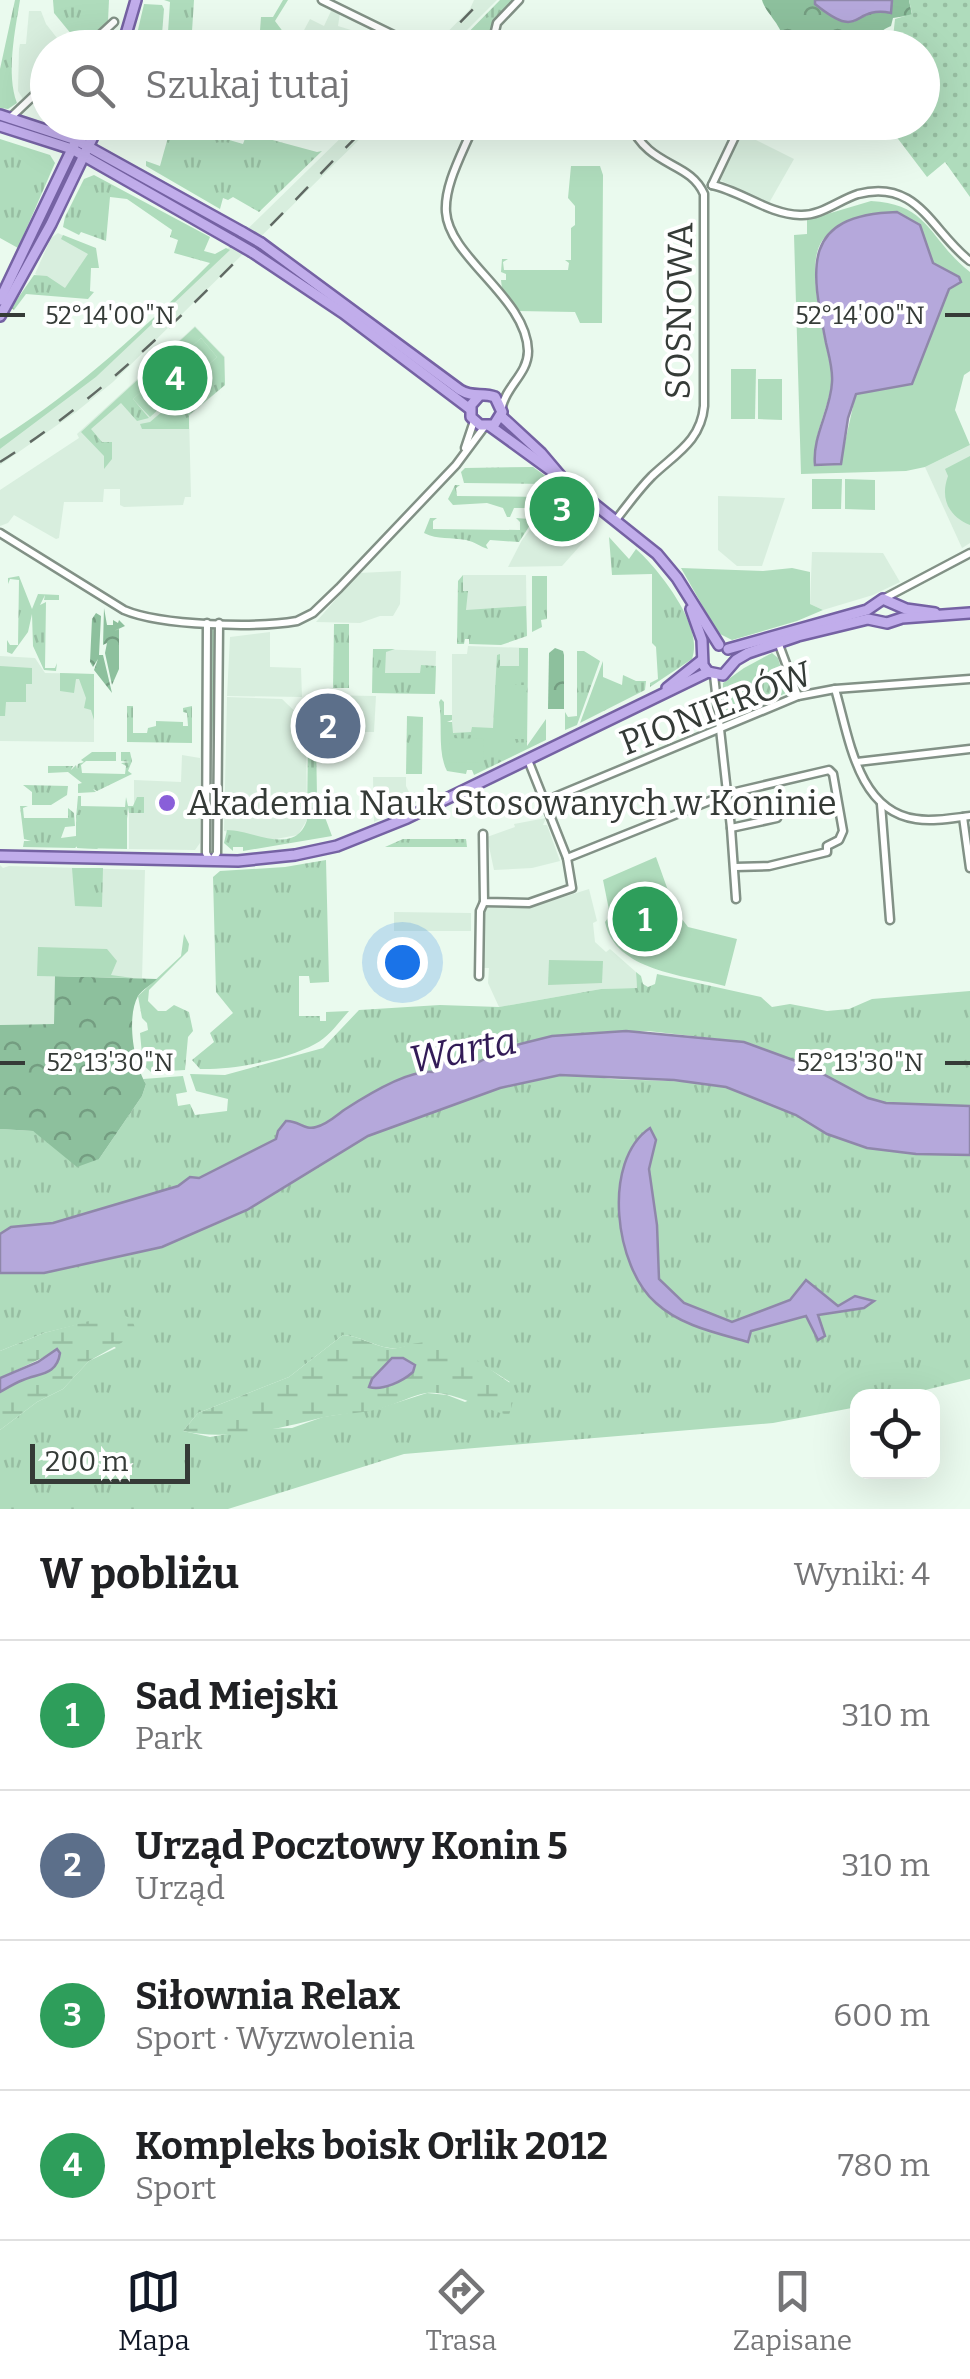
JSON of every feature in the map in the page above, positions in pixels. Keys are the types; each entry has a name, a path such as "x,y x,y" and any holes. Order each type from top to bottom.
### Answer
{"main road":[{"path":"127,30 136,0"},
{"path":"2,123 30,132"},
{"path":"58,140 87,151 242,232 460,390 492,396 561,477"},
{"path":"0,300 76,140"},
{"path":"0,316 92,140"},
{"path":"87,151 233,241 282,264"},
{"path":"346,309 470,409 474,421 488,426 561,477 657,554 733,663"},
{"path":"470,409 478,396"},
{"path":"488,426 502,412"},
{"path":"685,594 702,640 703,656 715,677"},
{"path":"878,620 874,612 880,601"},
{"path":"662,693 710,647 859,612 880,601 914,611 966,613"},
{"path":"893,622 898,604"},
{"path":"0,856 268,859 353,840 662,693 715,677 748,653 836,626 966,613"}],"street":[{"path":"322,0 383,30"},
{"path":"496,30 519,0"},
{"path":"105,30 114,22"},
{"path":"2,123 30,98"},
{"path":"468,140 448,194 446,213 451,230 503,298 524,333 527,360 502,412"},
{"path":"640,140 646,150 690,175 702,188 712,185 799,215 814,213 862,193 900,195 924,210 970,262"},
{"path":"712,185 733,140"},
{"name":"SOSNOWA","path":"616,521 651,478 691,442 702,420 706,208 702,188"},
{"path":"492,396 512,385"},
{"path":"464,454 474,421"},
{"path":"0,533 124,610 158,622 286,623 313,613 444,479 488,426"},
{"path":"880,601 970,553"},
{"path":"898,604 898,596 908,584"},
{"path":"207,623 206,845 211,861"},
{"path":"211,861 217,853 219,623"},
{"path":"778,642 798,696"},
{"path":"715,677 736,867 736,899"},
{"name":"PIONIERÓW","path":"545,801 798,696 835,689 970,679"},
{"path":"835,689 863,781 892,812 919,820 967,816 970,868"},
{"path":"857,762 970,748"},
{"path":"484,902 529,903 572,888 567,858 528,760"},
{"path":"567,858 727,794 829,770 834,774 843,831 840,840 827,846 827,852 769,866 736,867"},
{"path":"881,804 890,920"},
{"path":"732,828 777,818"},
{"path":"479,976 480,910 484,902 482,834"}],"shaded area":[{"path":"474,0 497,0 467,30 450,30"},
{"path":"815,0 892,0 891,13 878,12 841,21 815,4"},
{"path":"332,9 340,13 338,26 351,30 304,30 310,19 324,26"},
{"path":"29,11 41,11 51,30 30,30 30,93 23,99 18,91 19,49 20,44 26,44"},
{"path":"339,140 359,140 113,382 0,465 0,449 96,377"},
{"path":"739,140 756,140 794,159 769,203 720,180"},
{"path":"897,212 920,225 933,263 959,277 961,282 949,289 912,384 856,394 841,464 815,465 816,444 832,377 817,291 820,250 828,235 843,223 865,215"},
{"path":"58,233 88,248 89,255 68,292 35,274 51,238"},
{"path":"195,326 225,357 225,385 189,416 191,497 185,497 183,505 124,507 120,505 120,489 104,489 103,502 64,502 56,539 14,515 0,526 0,490 79,438 77,434"},
{"path":"970,445 970,543 962,548 925,467"},
{"path":"564,485 601,514 587,538 562,566 508,567 522,540"},
{"path":"718,496 785,498 762,566 737,566 718,550"},
{"path":"812,552 883,553 900,582 823,610 810,604"},
{"path":"401,571 400,604 393,616 360,623 316,622 359,573"},
{"path":"463,575 526,575 527,636 463,635"},
{"path":"270,632 270,667 301,668 302,697 227,696 230,637"},
{"path":"468,646 528,648 527,745 447,769 446,722 452,722 452,654 467,654"},
{"path":"373,649 436,651 435,694 372,693"},
{"path":"0,656 35,658 45,673 94,674 94,742 0,741"},
{"path":"376,696 374,732 314,732 304,708 304,697"},
{"path":"227,697 282,699 306,722 307,820 298,835 270,840 224,831"},
{"name":"Akademia Nauk Stosowanych w Koninie","path":"182,755 200,758 200,843 195,850 129,849 129,806 134,806 134,780 181,782"},
{"path":"373,777 406,777 413,800 420,801 374,822"},
{"path":"546,818 543,825 547,825 560,861 532,868 494,870 487,837 515,827 514,824"},
{"path":"0,865 145,870 142,979 56,976 54,1024 0,1025"},
{"path":"589,889 597,921 593,923 595,942 606,952 610,949 636,972 637,988 601,989 499,1007 488,983 489,968 483,968 484,911 488,907 529,908"},
{"name":"Akademia Nauk Stosowanych w Koninie","path":"394,912 471,913 471,931 394,931"},
{"path":"626,1031 744,1042 804,1064 868,1098 886,1103 970,1106 970,1155 867,1148 827,1134 796,1115 726,1087 674,1080 560,1075 500,1088 368,1136 247,1210 162,1247 44,1273 0,1273 0,1234 11,1227 53,1223 178,1186 190,1177 199,1178 276,1139 286,1121 308,1128 320,1126 387,1085 433,1072 439,1062 457,1059 475,1064 508,1047 552,1036"},
{"path":"650,1128 656,1140 649,1169 659,1279 684,1303 732,1322 790,1300 806,1280 838,1306 855,1296 874,1301 864,1308 818,1315 825,1336 818,1340 806,1316 751,1331 748,1342 700,1328 666,1311 642,1287 631,1266 619,1215 624,1164"},
{"path":"57,1349 60,1353 55,1366 0,1392 0,1378"},
{"path":"392,1358 403,1358 415,1365 413,1372 392,1384 369,1387 372,1379"}],"green space":[{"path":"15,0 20,0 12,66 17,103 8,109 0,108 0,69"},
{"path":"53,0 109,0 108,21 98,30 68,30 54,13"},
{"path":"164,0 194,0 192,30 168,30 170,2"},
{"path":"283,0 288,0 275,21 282,30 260,30 261,17 273,17"},
{"path":"500,0 514,0 491,30 471,30"},
{"path":"762,0 815,0 815,4 853,22 877,10 890,13 892,0 909,0 912,15 893,18 891,26 884,30 779,30"},
{"path":"909,0 970,0 970,197 945,162 927,177 899,140 940,140 940,30 894,30 895,19 912,14"},
{"path":"144,4 162,5 162,30 138,30"},
{"path":"0,139 50,155 55,163 18,248 0,238"},
{"path":"167,140 229,140 243,144 244,140 273,140 322,151 259,212 233,197 223,198 220,209 146,166 146,161 160,166"},
{"path":"571,166 600,166 603,175 602,323 580,323 575,312 517,311 502,289 501,280 571,280 575,206 568,198"},
{"path":"94,175 210,237 204,251 215,254 230,250 96,377 0,449 0,439 110,357 210,263 174,253 178,240 170,237 172,230 127,199 110,197 106,241 63,227 84,179"},
{"path":"871,201 890,204 917,216 970,272 970,371 964,375 955,410 970,445 925,467 906,471 801,474 794,235 807,234 807,220","holes":["840,225 920,225 933,263 961,282 949,289 912,384 856,393 840,465 816,466 816,442 832,373 816,286 815,268 822,241"]},
{"path":"58,233 96,248 99,268 91,268 90,291 94,292 88,299 26,294 14,310 11,308 34,275 47,276 65,288 88,254 61,239 63,235"},
{"path":"502,259 508,259 503,262 504,270 568,270 565,260 572,260 571,281 506,280 506,274 501,272"},
{"path":"195,327 224,357 225,385 189,415 189,429 142,429 140,424 150,422 178,398 186,406 203,390 193,379 217,357 201,338 133,399 149,418 137,421 121,403 91,429 102,442 112,442 112,459 104,469 104,456 81,432"},
{"path":"201,338 217,357 150,417 133,399"},
{"path":"731,369 756,369 755,419 731,419"},
{"path":"758,379 782,379 782,420 758,419"},
{"path":"970,456 970,525 948,505 945,469"},
{"path":"533,467 551,480 549,484 464,483 461,472 465,468"},
{"path":"812,479 842,479 841,509 812,509"},
{"path":"845,479 875,480 875,510 845,509"},
{"path":"455,485 460,485 456,488 457,496 543,497 544,489 540,486 547,486 548,498 540,508 514,508 507,517 503,508 487,503 453,505 448,499"},
{"path":"430,518 437,518 433,529 520,530 516,518 532,522 519,542 490,540 488,549 466,540 424,533"},
{"path":"609,537 629,559 636,549 656,570 678,600 692,632 692,659 650,687 658,679 656,647 652,643 652,574 612,575"},
{"path":"681,568 792,568 810,572 810,604 823,610 732,640 718,633"},
{"path":"463,575 463,591 468,591 466,610 526,606 527,636 501,645 469,644 469,639 457,644 458,581"},
{"path":"19,576 32,609 38,594 59,595 59,600 44,600 45,595 40,605 46,602 45,668 55,668 57,663 56,671 44,670 33,646 32,614 28,632 12,654 7,652 7,640 10,645 18,645 19,580 10,579 8,584 8,578"},
{"path":"532,576 547,576 547,619 541,620 542,627 532,632"},
{"path":"104,608 107,625 119,620 125,626 114,631 119,629 119,669 112,685 105,653 107,643 103,645"},
{"path":"96,613 101,616 99,655 103,655 112,693 94,670 98,659 93,667 90,662 92,619"},
{"path":"334,624 349,624 349,688 333,688"},
{"path":"212,629 216,632 212,748 209,746"},
{"path":"519,648 528,648 527,746 546,719 546,740 474,775 472,770 466,774 447,771 442,755 439,702 444,702 444,715 452,715 447,722 452,722 453,733 471,732 472,727 493,728 497,655 500,654 500,666 519,666"},
{"path":"555,648 564,655 564,709 548,709 549,653"},
{"path":"373,649 395,649 386,652 385,673 420,673 421,665 436,666 435,694 372,693"},
{"path":"577,651 600,661 577,725 565,730 565,712 568,717 577,716"},
{"path":"772,653 778,658 788,692 723,723 723,683"},
{"path":"603,661 603,677 622,685 623,675 646,681 645,690 580,723"},
{"path":"0,666 32,668 32,684 26,684 26,702 6,702 5,716 0,716"},
{"path":"60,673 94,674 94,720 91,710 84,708 86,698 79,679 74,693 60,691"},
{"path":"495,685 525,685 524,739 495,739"},
{"path":"127,706 133,706 133,733 147,733 156,721 183,722 183,726 188,726 183,708 192,706 192,743 127,742"},
{"path":"407,716 423,717 422,774 406,774"},
{"path":"450,738 484,739 483,763 449,762"},
{"path":"308,740 316,740 317,796 332,836 243,851 243,847 233,847 233,851 224,843 227,830 272,839 293,837 301,831 307,820"},
{"path":"92,752 116,752 116,761 86,761 81,765 82,773 125,774 126,766 121,763 130,762 121,761 121,752 130,752 132,761 128,771 132,774 97,791 93,789 96,792 78,793 78,784 82,783 68,772 48,773 48,766 73,766 71,770 76,765 77,769"},
{"path":"23,785 68,786 67,795 51,805 32,805 32,792"},
{"path":"78,796 81,806 125,807 126,797 128,806 133,806 137,797 144,797 144,813 129,813 128,807 127,819 76,818"},
{"path":"20,806 28,806 23,808 24,818 68,818 68,808 74,813 75,826 65,827 61,838 76,836 76,821 98,849 77,848 86,839 75,848 23,847 24,841 31,841 24,839"},
{"path":"76,815 127,815 127,849 77,848"},
{"path":"403,839 466,839 467,847 385,847"},
{"path":"656,857 675,910 688,927 737,939 725,986 653,968 622,951 611,938 605,922 610,915 603,880"},
{"path":"326,860 329,982 310,983 309,976 299,976 299,1016 320,1016 320,1021 326,1021 326,1012 349,1011 325,1038 303,1050 259,1063 200,1069 192,1060 214,1042 210,1033 233,1013 216,992 213,877 220,871"},
{"path":"72,868 103,868 102,907 75,906"},
{"path":"184,934 188,951 149,990 148,1001 158,1011 174,1005 189,1012 193,1031 188,1037 185,1070 151,1072 143,1065 140,1033 148,1030 138,996 181,956"},
{"path":"38,947 107,949 117,961 111,975 133,978 37,976"},
{"path":"549,960 603,961 602,983 548,985"},
{"path":"636,972 648,987 655,984 657,974 761,997 772,1007 790,1004 827,1011 849,1009 872,999 970,991 970,1106 886,1103 868,1098 804,1064 745,1042 648,1031 552,1036 508,1047 475,1064 446,1060 433,1072 375,1091 319,1127 277,1139 178,1186 53,1223 11,1227 0,1234 0,1129 33,1131 99,1159 142,1096 146,1084 143,1079 183,1076 187,1092 176,1094 178,1106 190,1104 195,1115 227,1111 228,1099 196,1091 190,1074 225,1075 323,1048 359,1010 440,1005 499,1007 601,989 637,988"},
{"path":"55,976 157,979 138,996 132,1016 135,1053 146,1084 142,1096 99,1159 77,1167 33,1131 0,1129 0,1025 54,1024"},
{"path":"577,1074 698,1082 726,1087 796,1115 827,1134 867,1148 970,1155 970,1379 929,1389 850,1389 850,1408 773,1423 404,1454 228,1509 0,1509 0,1430 37,1402 63,1389 89,1361 116,1348 84,1323 44,1333 0,1351 0,1273 88,1264 173,1241 243,1212 339,1152 390,1126 521,1083","holes":["343,1335 398,1348 421,1344 446,1349 510,1382 465,1402 427,1393 292,1428 210,1437 183,1431 198,1413 289,1377"]},
{"path":"119,1313 132,1319 137,1334 89,1361 63,1389 37,1402 0,1430 0,1392 52,1370 46,1356 0,1378 0,1351 44,1333"},
{"path":"343,1335 382,1347 431,1343 467,1354 510,1383 514,1398 509,1415 447,1394 426,1393 374,1410 252,1432 216,1435 183,1431 198,1413 289,1377"}],"railway":[{"path":"453,30 482,0"},
{"path":"0,462 51,427 148,347 354,140"}],"place":[{"name":"Kompleks boisk Orlik 2012","path":"175,378"},
{"name":"Siłownia Relax","path":"562,509"},
{"name":"Urząd Pocztowy Konin 5","path":"328,726"},
{"name":"Akademia Nauk Stosowanych w Koninie","path":"167,803"},
{"name":"Sad Miejski","path":"645,919"}],"water label":[{"name":"Warta","path":"463,1050"}]}
